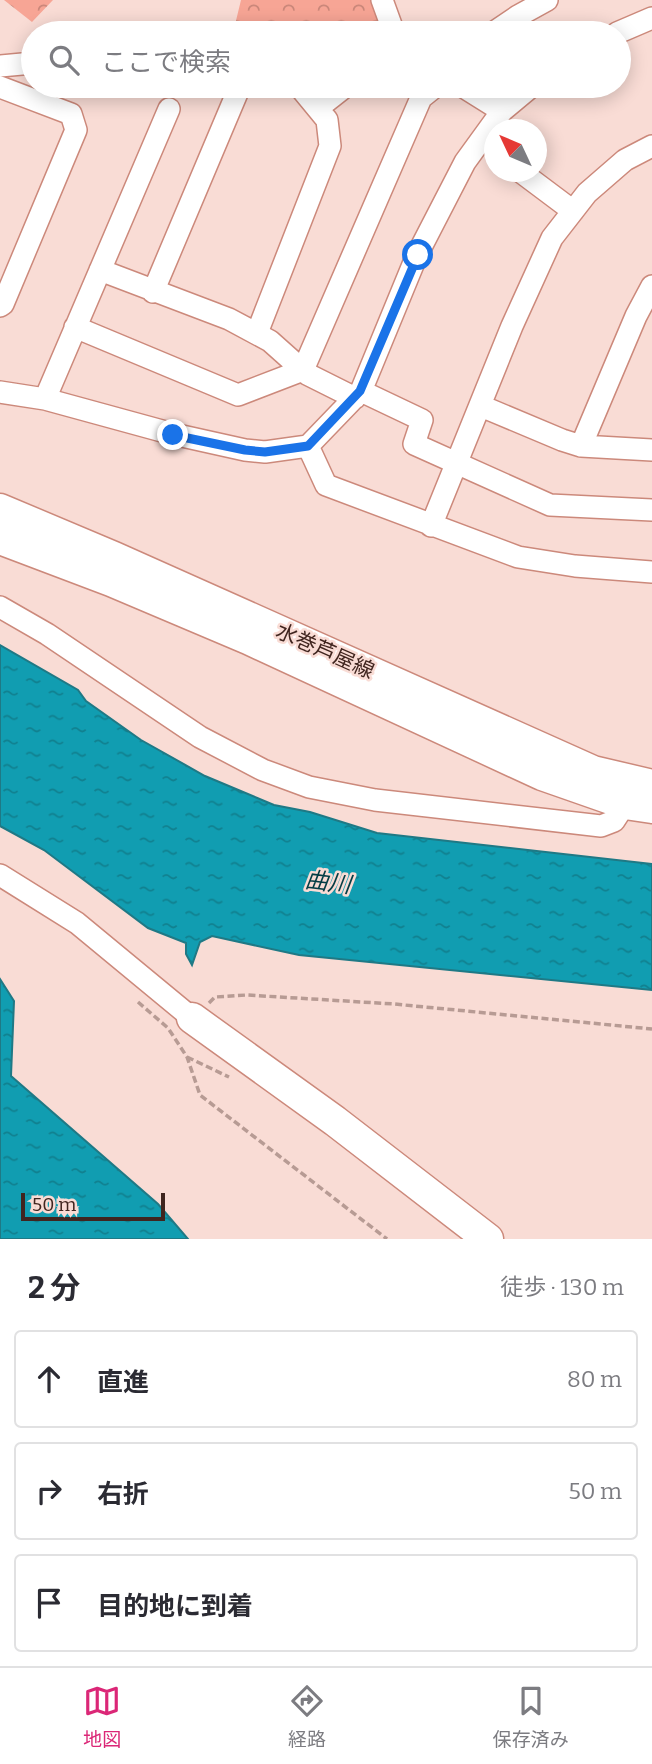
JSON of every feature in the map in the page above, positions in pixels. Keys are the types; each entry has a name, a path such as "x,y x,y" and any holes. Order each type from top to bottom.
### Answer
{"main road":[{"name":"水巻芦屋線","path":"0,509 114,557 593,771 652,785"},
{"name":"水巻芦屋線","path":"0,539 111,581 248,639 542,775 638,806"},
{"path":"192,1018 334,1121 488,1239"}],"street":[{"path":"382,0 390,21"},
{"path":"511,21 547,0"},
{"path":"631,27 652,18"},
{"path":"0,66 21,64"},
{"path":"0,87 21,95"},
{"path":"0,306 76,130 71,114 29,98"},
{"path":"153,292 235,98"},
{"path":"257,334 330,146 327,120 309,98"},
{"path":"318,108 331,98"},
{"path":"75,327 238,395 303,370 421,98"},
{"path":"481,98 502,111"},
{"path":"499,119 502,111 518,98"},
{"path":"45,399 169,109"},
{"path":"431,526 512,327 552,238 587,193 625,160 652,146"},
{"path":"0,392 45,399 173,435 245,450 265,452 308,446 358,395 418,255 465,162 484,148"},
{"path":"534,182 573,211"},
{"path":"100,270 229,319 270,341 303,370 422,420 414,444 550,505 652,510"},
{"path":"581,446 647,308 652,285"},
{"path":"481,406 581,446 652,450"},
{"path":"308,446 326,485 518,558 652,572"},
{"path":"0,607 47,634 200,737 262,771 309,788 375,800 601,826 638,806"},
{"path":"0,875 77,923 192,1018"}],"path":[{"path":"192,1018 215,997 247,995 394,1004 652,1029"},
{"path":"138,1002 168,1028 187,1057 200,1095 387,1239"}],"green space":[{"path":"4,0 53,0 31,21"},
{"path":"241,0 373,0 379,21 236,21"}],"water":[{"name":"曲川","path":"0,645 78,690 86,701 141,740 205,776 274,805 310,812 377,833 652,864 652,990 299,955 212,936 200,942 192,965 186,954 186,943 148,928 44,850 0,826"},
{"path":"0,979 14,1001 11,1076 158,1204 188,1239 0,1239"}],"route":[{"path":"173,435 265,452 308,446 360,391 418,255"}]}
